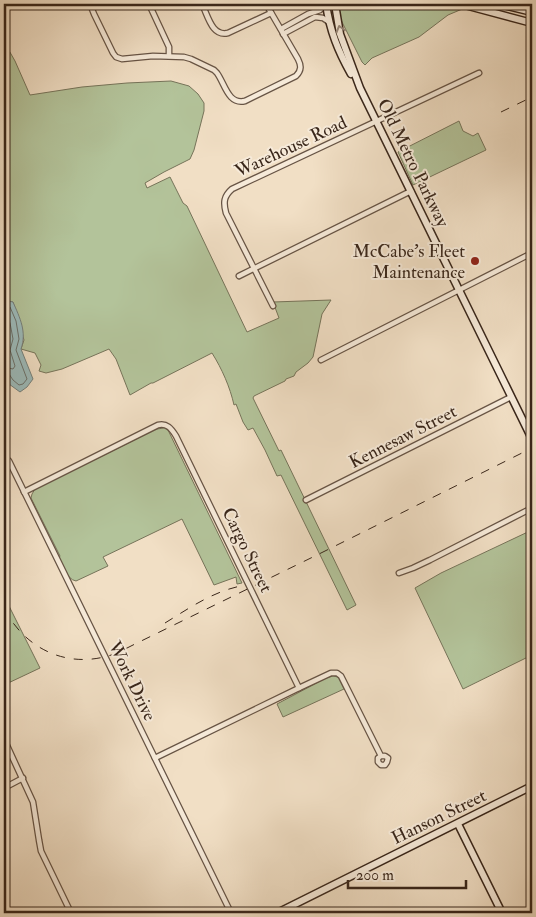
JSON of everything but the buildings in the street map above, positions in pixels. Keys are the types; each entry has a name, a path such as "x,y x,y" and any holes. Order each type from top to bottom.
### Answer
{"street":[{"path":"94,4 92,9 94,14 116,56 122,59 148,56 188,58 214,70 220,76 232,99 237,102 243,102 296,76 300,72 300,64 266,4"},
{"path":"149,4 169,47 169,56"},
{"path":"202,4 214,30 218,34 223,35 271,12"},
{"path":"282,32 314,15 326,4"},
{"name":"Old Metro Parkway","path":"326,4 328,22 336,46 360,88"},
{"name":"Old Metro Parkway","path":"335,4 337,21 360,88 532,439"},
{"path":"461,4 532,22"},
{"path":"499,4 532,12"},
{"path":"314,15 328,22"},
{"path":"336,46 342,54 348,55"},
{"name":"Warehouse Road","path":"273,306 226,212 224,202 228,193 232,189 480,73"},
{"path":"239,276 410,191"},
{"path":"321,360 532,254"},
{"name":"Kennesaw Street","path":"306,500 512,397"},
{"name":"Cargo Street","path":"24,492 158,425 167,425 176,436 299,688"},
{"name":"Work Drive","path":"8,461 231,913"},
{"path":"399,573 430,560 532,508"},
{"path":"155,758 332,673 337,673 341,676 381,756"},
{"path":"4,739 33,802 41,851 71,913"},
{"path":"4,788 23,778"},
{"name":"Hanson Street","path":"277,913 532,786"},
{"path":"458,824 502,913"}],"green space":[{"path":"337,4 452,4 467,7 448,15 419,37 372,58 365,65 339,16"},
{"path":"4,42 5,47 7,47 15,61 30,95 82,87 127,83 171,81 189,86 204,103 204,111 194,150 190,159 145,183 147,188 170,177 183,203 187,206 247,332 279,318 273,302 331,300 322,314 313,357 294,376 253,398 279,451 281,450 356,605 347,610 281,475 277,476 253,428 248,430 236,404 234,405 225,378 212,353 130,395 116,359 109,349 62,369 46,373 39,371 41,365 35,353 21,349 24,340 13,302 4,300"},
{"path":"459,121 463,131 473,136 478,133 486,150 413,185 398,152"},
{"path":"164,428 168,430 242,583 237,584 236,577 214,585 182,519 103,557 108,566 76,581 73,580 66,572 59,558 60,556 31,498 32,494 35,489 157,429"},
{"path":"532,530 532,655 463,689 415,588 441,573"},
{"path":"4,596 40,668 4,685"},
{"path":"333,676 338,677 344,689 283,717 277,704"}],"water":[{"path":"4,300 13,302 20,319 23,331 21,349 33,379 20,392 9,384 4,374"}],"railway":[{"path":"501,112 532,97"},
{"path":"4,608 22,633 33,643 45,650 73,659 108,656 532,448"},
{"path":"165,623 214,595 246,585"}],"place":[{"name":"McCabe's Fleet Maintenance","path":"475,261"}]}
